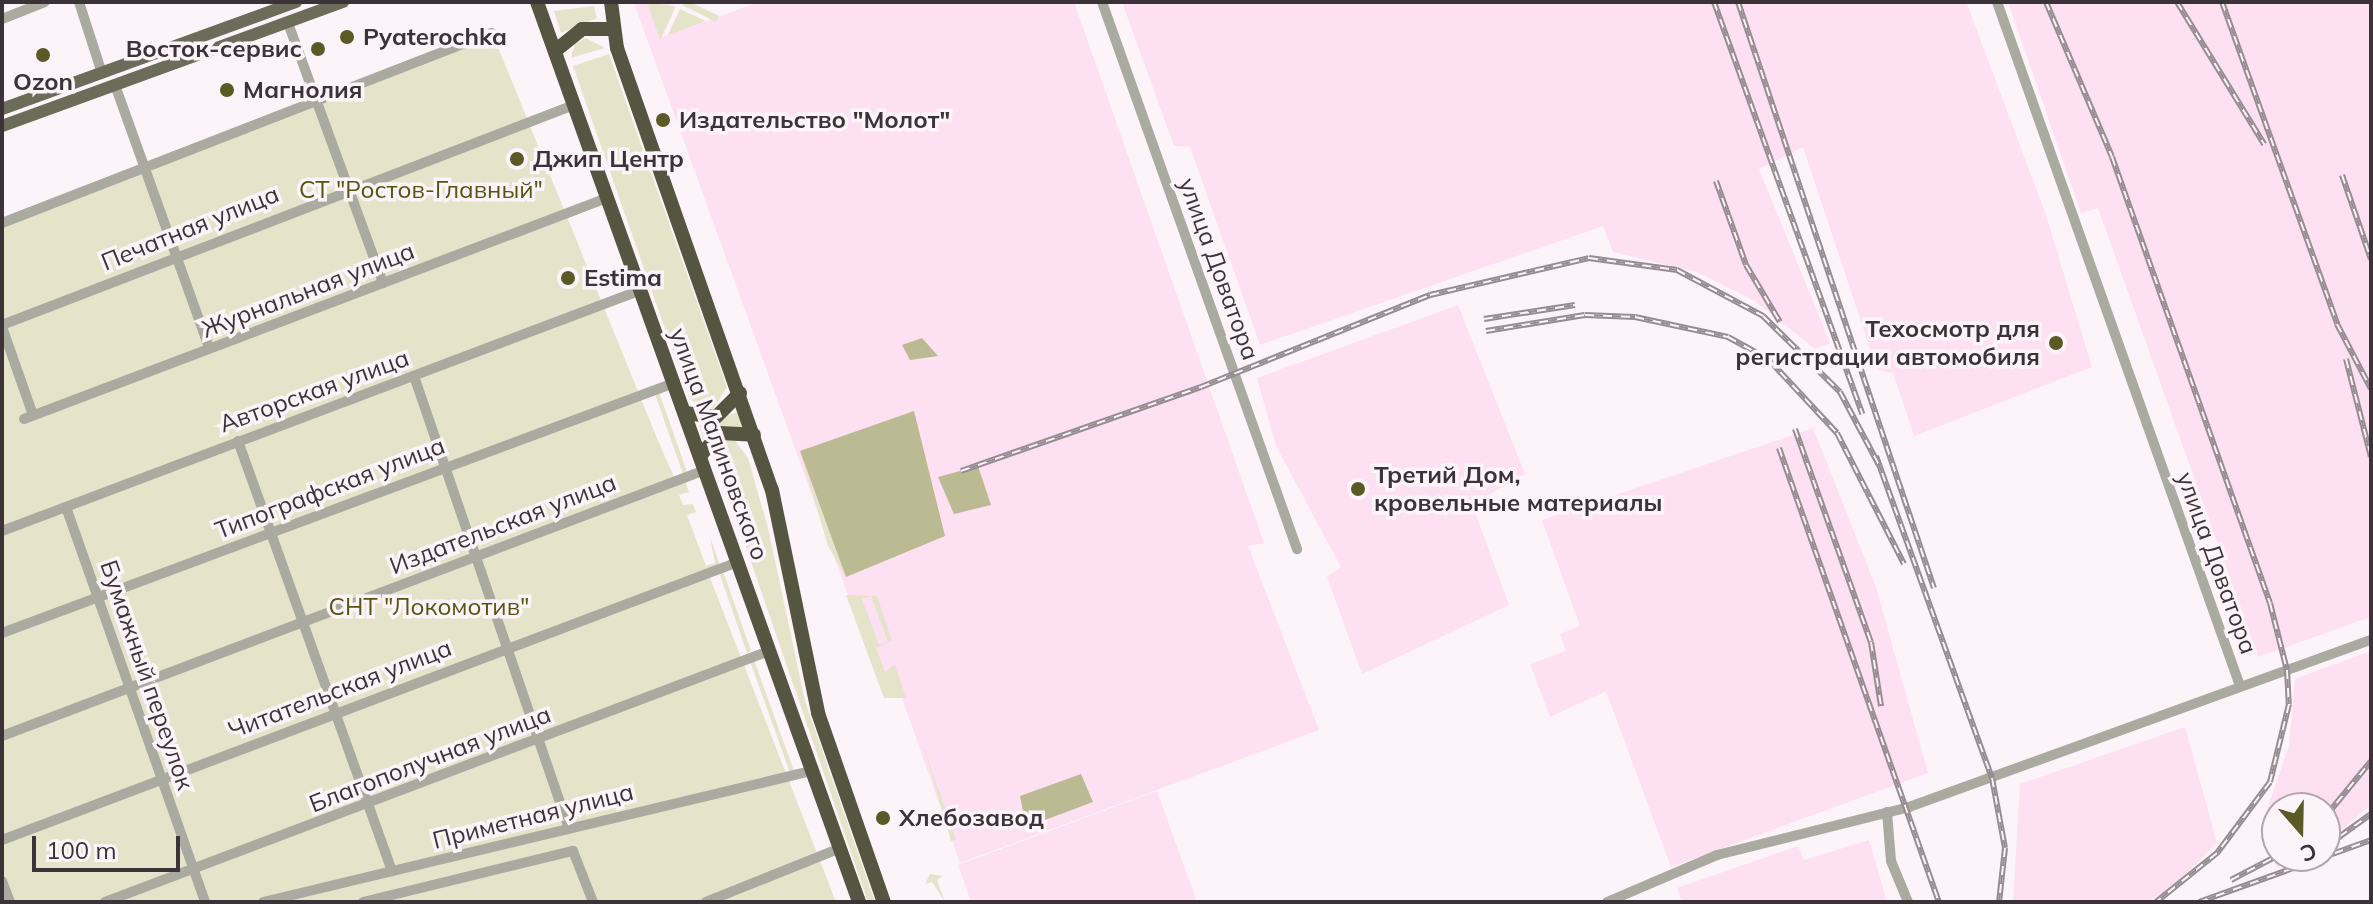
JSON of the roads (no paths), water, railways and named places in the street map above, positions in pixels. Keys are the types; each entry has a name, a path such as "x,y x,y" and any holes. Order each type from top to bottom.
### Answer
{"highway":[{"name":"улица Малиновского","path":"537,2 859,902"},
{"name":"улица Малиновского","path":"611,2 612,29 754,435 818,713 884,902"},
{"path":"555,51 582,29 612,29"},
{"path":"685,413 716,417 740,393"},
{"path":"702,463 724,432 754,435"}],"main road":[{"path":"2,109 296,2"},
{"path":"2,126 343,2"}],"street":[{"path":"2,19 45,2"},
{"path":"79,2 102,73"},
{"name":"улица Доватора","path":"1102,2 1297,549"},
{"name":"улица Доватора","path":"1607,902 1717,855 1887,812 2201,706 2240,686 1997,2"},
{"path":"288,23 383,283"},
{"path":"2,223 491,33"},
{"path":"115,85 142,168 209,348"},
{"name":"Печатная улица","path":"2,326 175,255 574,105"},
{"name":"Журнальная улица","path":"2,326 28,417 607,198"},
{"name":"Авторская улица","path":"2,531 641,290"},
{"path":"414,376 541,738 569,828"},
{"name":"Типографская улица","path":"2,633 674,383"},
{"path":"238,441 392,871"},
{"name":"Издательская улица","path":"2,736 477,555 702,463"},
{"name":"Бумажный переулок","path":"66,507 205,902"},
{"name":"Читательская улица","path":"2,840 508,646 738,562"},
{"path":"2240,686 2371,640"},
{"name":"Благополучная улица","path":"105,902 769,651"},
{"name":"Приметная улица","path":"263,902 811,771"},
{"path":"1887,812 1891,861 1908,902"},
{"path":"706,902 840,848"},
{"path":"363,902 573,851 593,902"},
{"path":"2,881 10,902"}],"railway":[{"path":"1714,2 1862,414"},
{"path":"1738,2 1934,588"},
{"path":"2046,2 2112,157 2270,603 2287,670 2289,704 2270,782 2217,853 2156,902"},
{"path":"2177,2 2264,144"},
{"path":"2222,2 2337,324 2371,389"},
{"path":"2342,175 2371,259"},
{"path":"1716,181 1746,265 1780,322"},
{"path":"961,471 1201,387 1430,295 1589,258 1677,270 1763,316 1840,392 1879,465"},
{"path":"1484,319 1575,305"},
{"path":"1486,331 1585,315 1635,317 1728,337 1768,359 1837,433 1904,564"},
{"path":"2346,359 2371,457"},
{"path":"1795,429 1871,642 1881,706"},
{"path":"1779,448 1939,902"},
{"path":"1876,456 1992,778 2005,848 1999,902"},
{"path":"2341,798 2371,761"},
{"path":"2341,836 2371,814"},
{"path":"2199,902 2371,840"},
{"path":"2231,880 2261,864"}],"place":[{"name":"Pyaterochka","path":"347,37"},
{"name":"Восток-сервис","path":"318,49"},
{"name":"Ozon","path":"43,55"},
{"name":"Магнолия","path":"227,90"},
{"name":"Издательство \"Молот\"","path":"663,120"},
{"name":"Джип Центр","path":"517,159"},
{"name":"Estima","path":"568,278"},
{"name":"Техосмотр для регистрации автомобиля","path":"2056,343"},
{"name":"Третий Дом, кровельные материалы","path":"1358,489"},
{"name":"Хлебозавод","path":"883,818"}],"park label":[{"name":"СТ \"Ростов-Главный\"","path":"421,190"},
{"name":"СНТ \"Локомотив\"","path":"429,607"}]}
